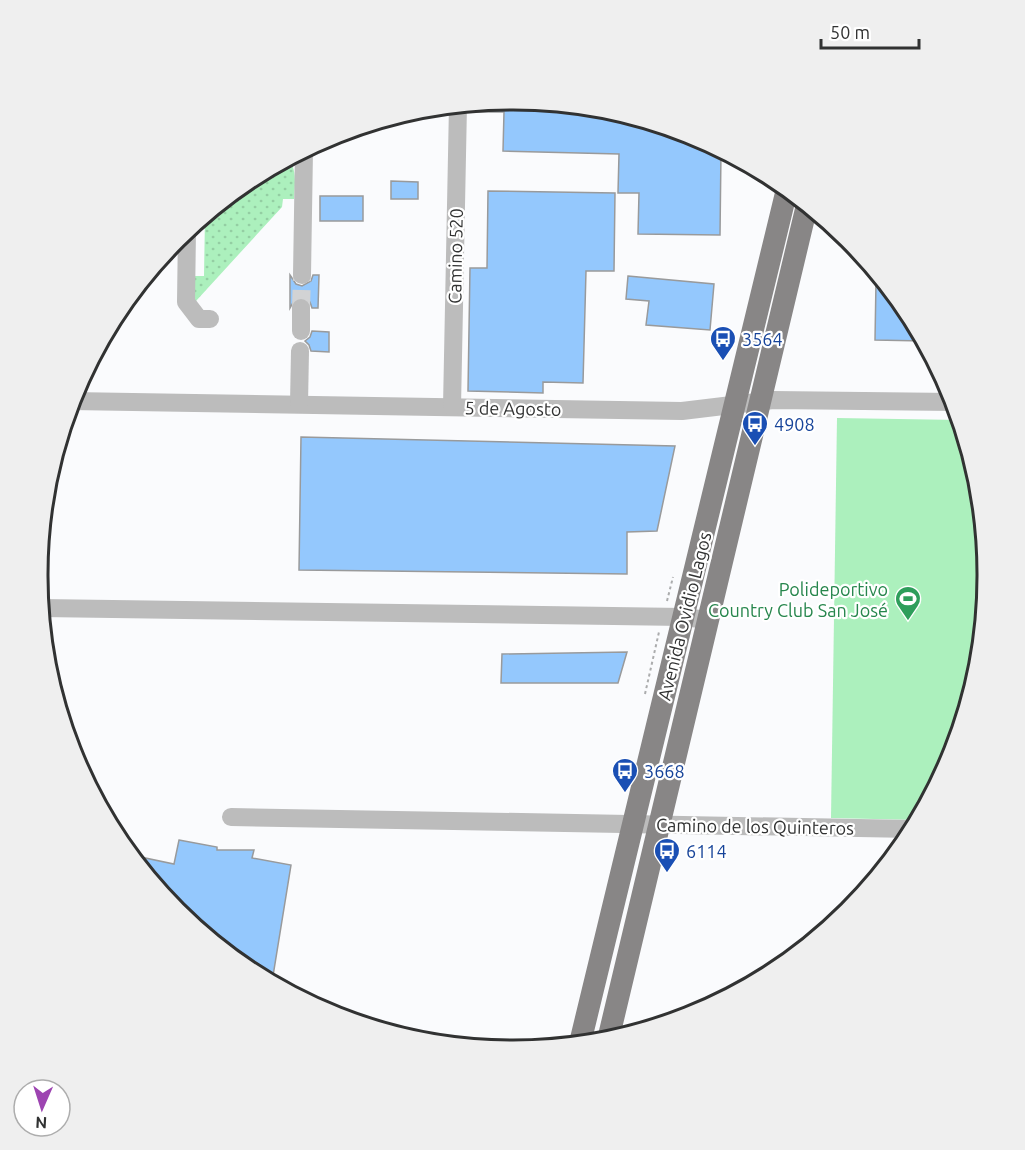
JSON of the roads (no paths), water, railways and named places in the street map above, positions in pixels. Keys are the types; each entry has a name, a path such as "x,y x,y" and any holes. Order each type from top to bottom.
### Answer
{"main road":[{"name":"Avenida Ovidio Lagos","path":"582,1034 785,199"},
{"name":"Avenida Ovidio Lagos","path":"611,1029 805,214"}],"street":[{"name":"Camino 520","path":"452,407 458,113"},
{"path":"302,275 304,160"},
{"path":"188,244 186,302 199,319 210,319"},
{"path":"301,308 301,331"},
{"path":"299,404 300,351"},
{"name":"5 de Agosto","path":"82,401 682,411 759,401 944,402"},
{"path":"49,608 683,617 708,620"},
{"name":"Camino de los Quinteros","path":"231,817 902,829"}],"tunnel":[{"path":"301,308 302,275"}],"place":[{"name":"3564","path":"723,362"},
{"name":"4908","path":"755,447"},
{"name":"Polideportivo Country Club San José","path":"908,622"},
{"name":"3668","path":"625,794"},
{"name":"6114","path":"667,874"}]}
